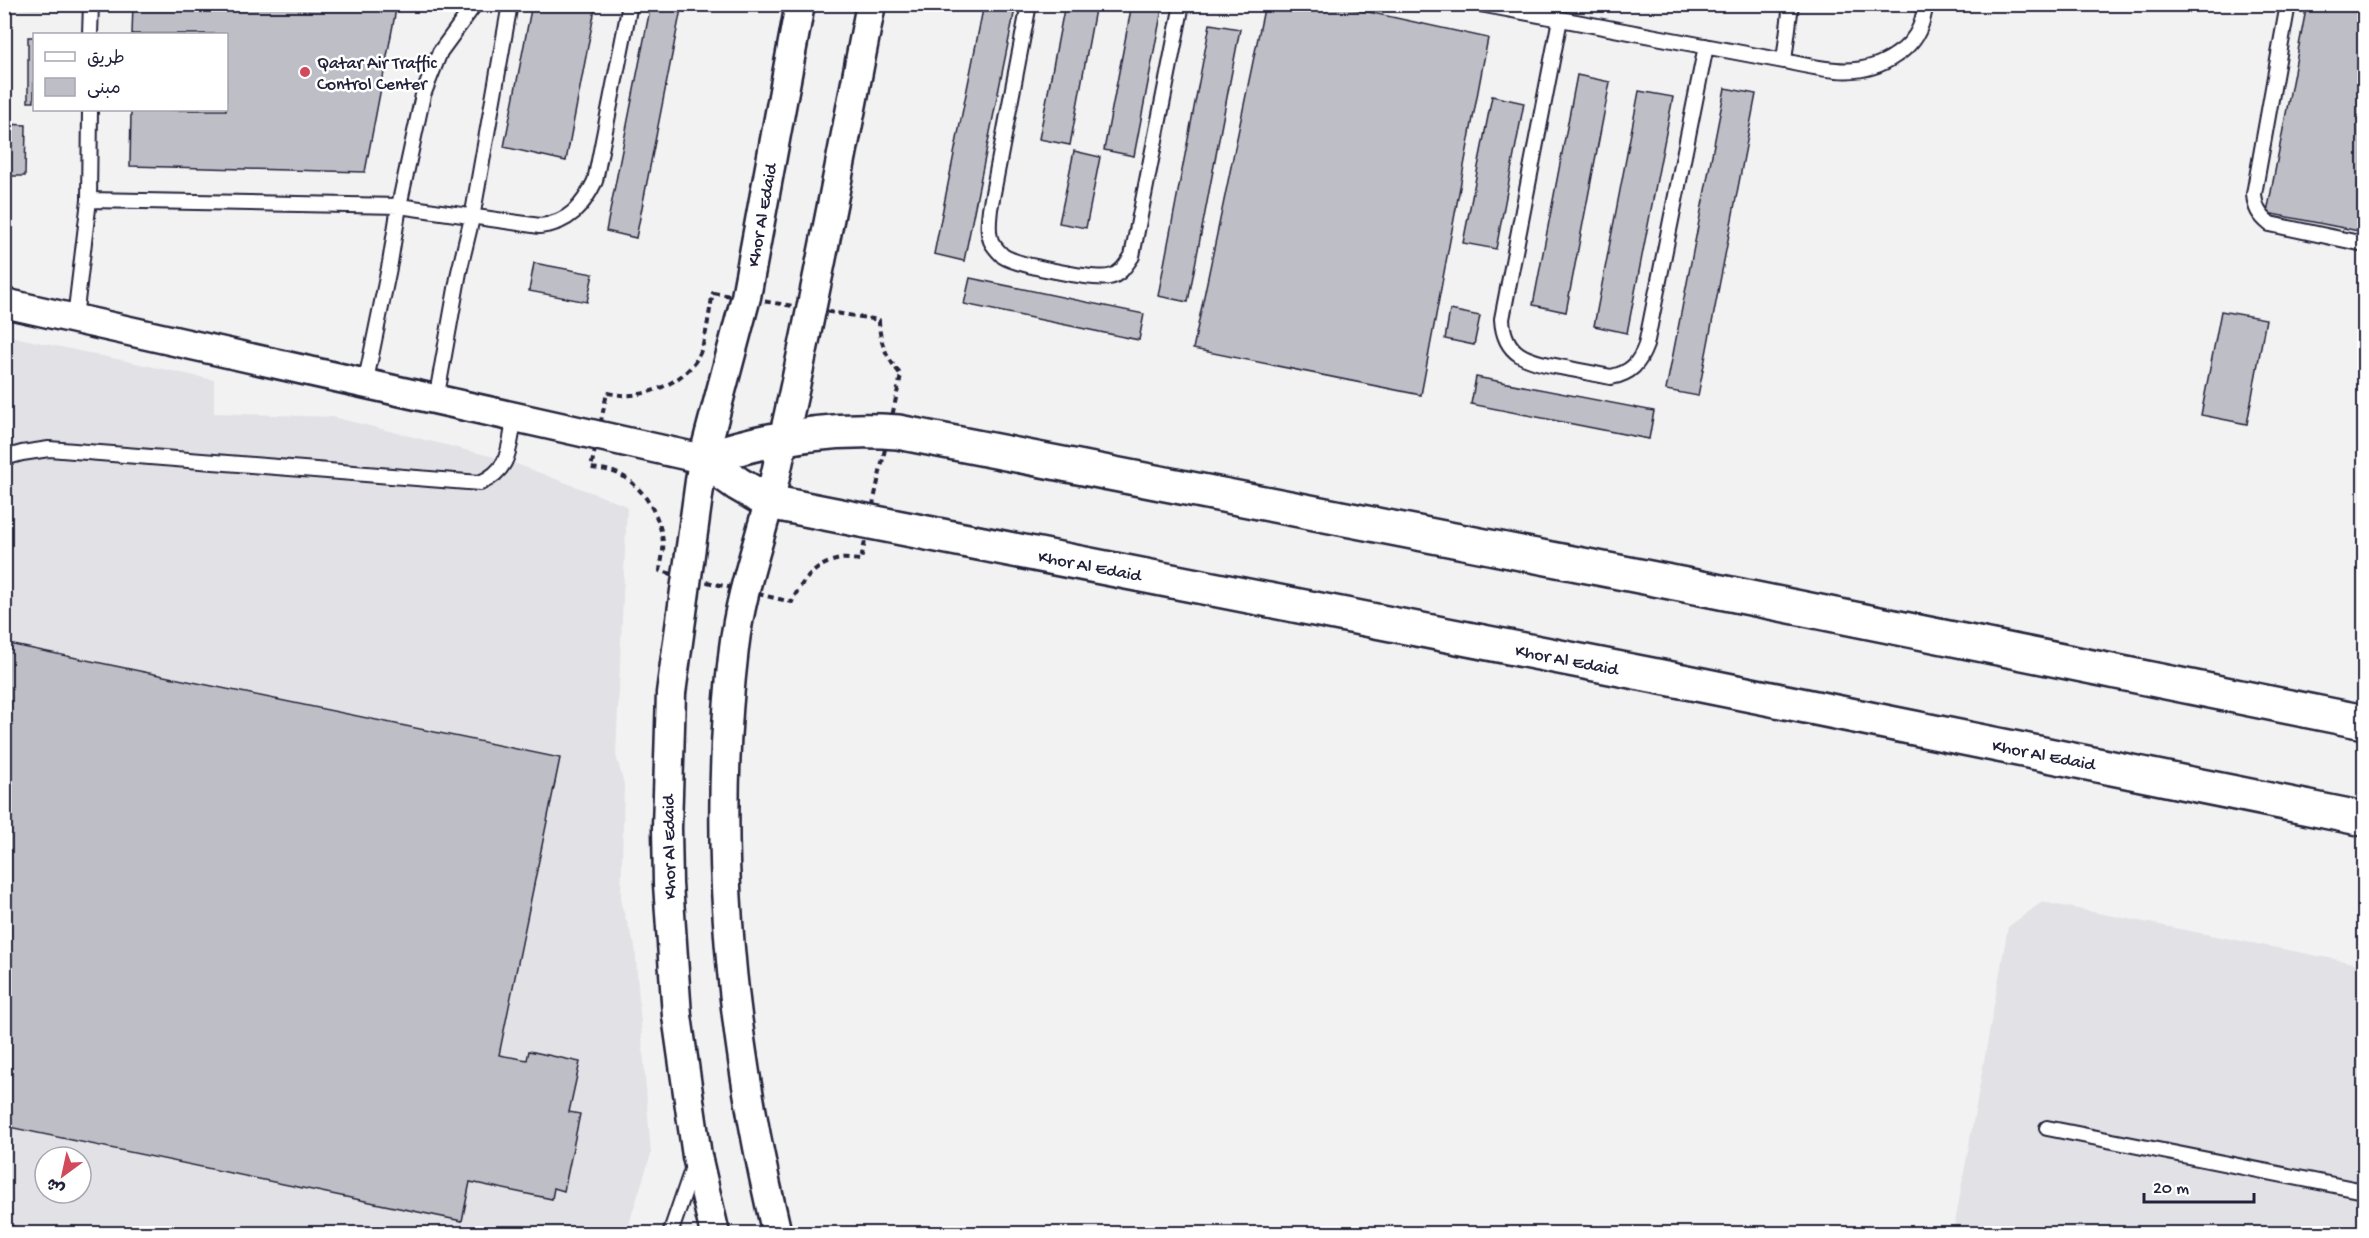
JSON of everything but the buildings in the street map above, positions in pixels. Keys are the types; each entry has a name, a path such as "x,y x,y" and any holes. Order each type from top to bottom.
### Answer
{"main road":[{"path":"703,459 744,445 784,438 837,432 898,432 1701,588 2364,722"},
{"name":"Khor Al Edaid","path":"703,459 738,484 769,502 2364,819"}],"street":[{"name":"Khor Al Edaid","path":"716,1233 697,1156 676,1016 668,884 667,773 671,693 703,459 746,297 800,4"},
{"path":"777,1233 760,1164 733,990 724,814 725,731 742,592 769,502 813,309 871,4"},
{"path":"4,303 703,459"}],"lane":[{"path":"90,33 91,4"},
{"path":"365,385 423,95 440,52 475,4"},
{"path":"436,400 459,272 472,218 510,4"},
{"path":"89,200 399,206 472,218 540,226 554,225 572,215 585,201 595,181 630,4"},
{"path":"1029,4 990,209 988,228 992,242 1004,256 1019,263 1093,277 1110,277 1123,270 1132,256 1182,4"},
{"path":"1480,4 1834,71 1859,71 1884,64 1905,50 1920,29 1926,4"},
{"path":"1784,61 1791,4"},
{"path":"2288,4 2254,194 2255,204 2259,216 2270,224 2364,244"},
{"path":"1560,19 1502,319 1503,334 1510,346 1528,361 1611,377 1623,375 1633,369 1646,345 1706,46"},
{"path":"75,318 89,200 90,111"},
{"path":"4,458 49,448 480,483 494,477 506,460 514,417"},
{"path":"2047,1128 2364,1191"},
{"path":"670,1233 697,1156"},
{"path":"4,1232 11,1233"}],"shaded area":[{"path":"5,335 214,380 214,413 333,417 506,460 627,506 616,755 624,784 621,904 635,946 651,1154 626,1233 5,1234"},
{"path":"2042,902 2364,965 2364,1233 1953,1234 2008,927"}],"place":[{"name":"Qatar Air Traffic Control Center","path":"305,72"}]}
